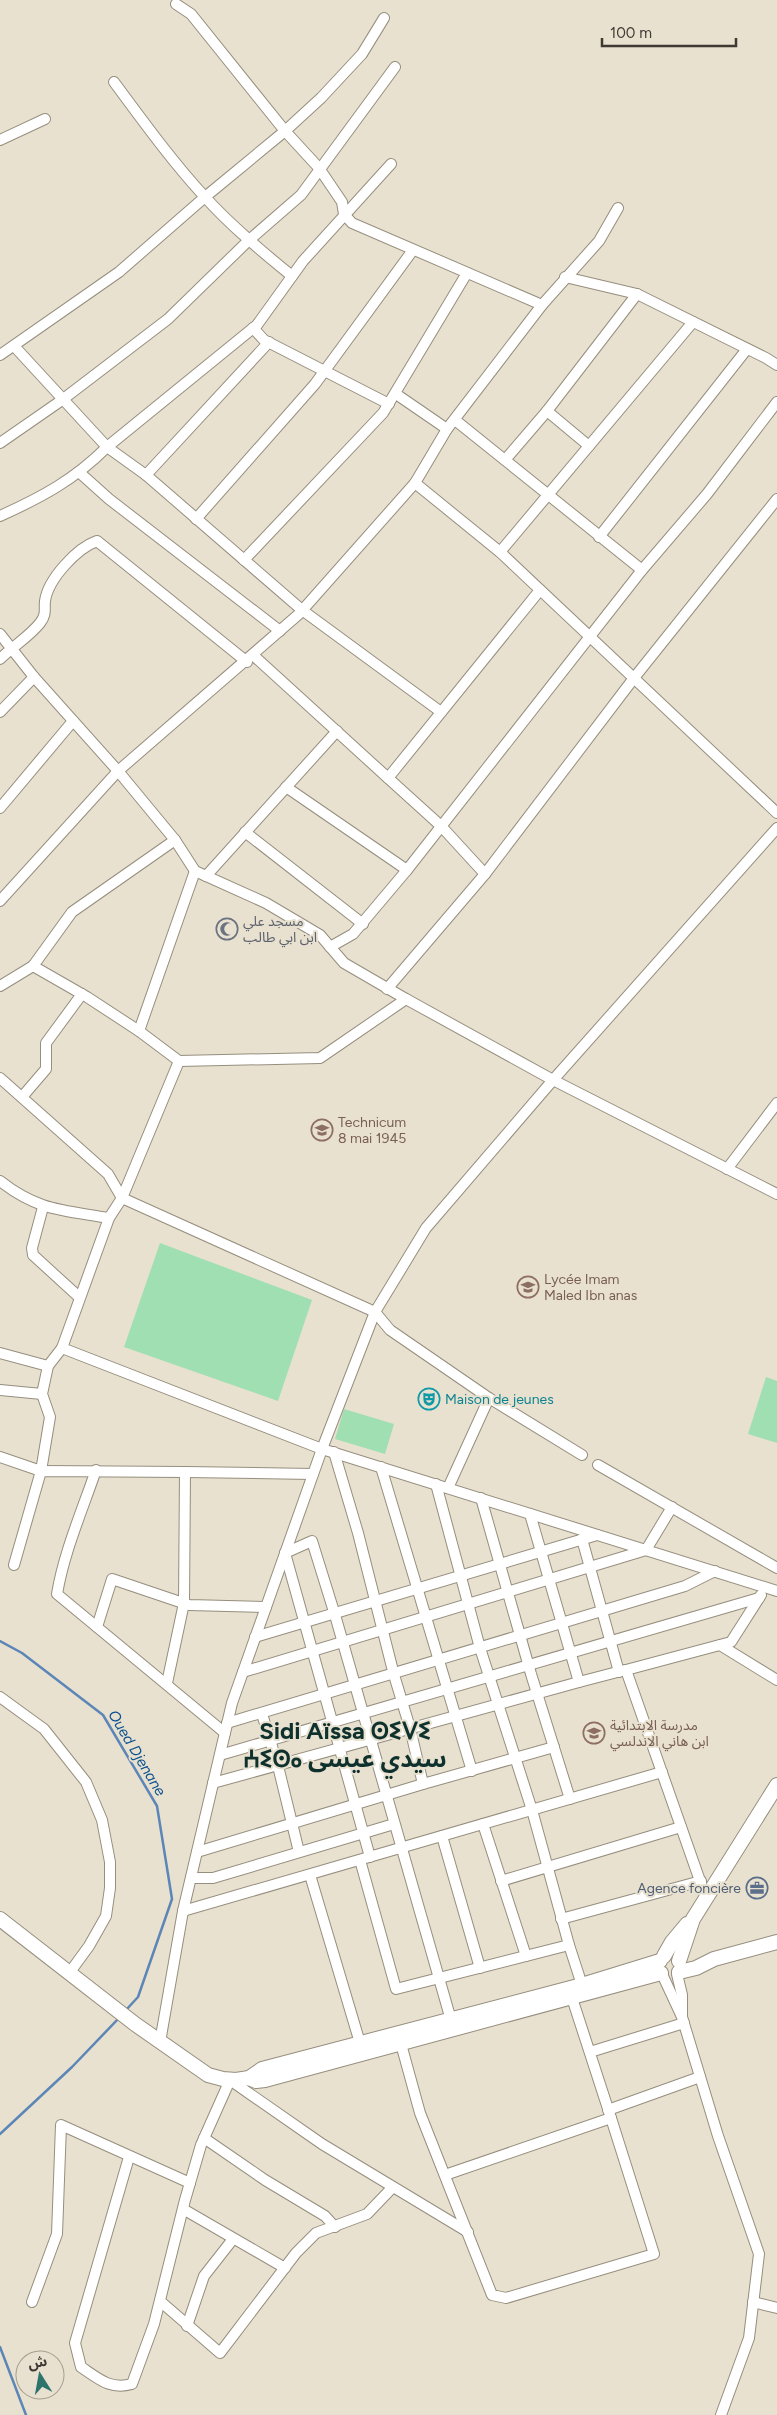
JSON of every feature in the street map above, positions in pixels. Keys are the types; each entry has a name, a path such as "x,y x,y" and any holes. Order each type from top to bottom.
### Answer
{"main road":[{"path":"671,1965 677,1936 692,1919 706,1898 777,1785"},
{"path":"0,1919 91,1988 134,2024 208,2075 230,2080 249,2078 262,2069 582,1985 671,1965 696,1968 714,1959 777,1942"},
{"path":"249,2078 256,2081 265,2080 401,2044 572,1998 671,1965"}],"street":[{"path":"176,4 191,14 285,131 319,168 342,202 344,214 352,223 542,305"},
{"path":"0,355 120,272 205,197 285,131 321,98 362,54 384,18"},
{"path":"0,443 62,400 168,319 248,241 301,195 395,67"},
{"path":"114,82 162,147 205,197 248,241 292,276"},
{"path":"0,140 45,119"},
{"path":"0,516 47,494 80,473 107,447 252,328 306,256 391,164"},
{"path":"0,901 118,772 251,659 302,610 415,483 447,429 542,305 599,241 618,208"},
{"path":"196,519 324,372 413,250"},
{"path":"244,560 389,404 466,273"},
{"path":"565,277 637,294 777,365"},
{"path":"505,460 547,411 637,294"},
{"path":"500,552 693,322"},
{"path":"252,328 269,342 389,404"},
{"path":"146,475 269,342"},
{"path":"14,346 107,447 146,475 302,610 441,712"},
{"path":"599,536 747,349"},
{"path":"396,394 447,429"},
{"path":"330,947 353,934 363,924 589,636 707,494 777,402"},
{"path":"547,411 589,446"},
{"path":"455,420 642,570"},
{"path":"80,473 109,499 280,631"},
{"path":"415,483 500,552 777,813"},
{"path":"388,989 485,874 634,678 777,499"},
{"path":"0,659 41,622 47,608 45,601 51,588 71,557 82,548 96,541 251,659 337,731 440,826 485,874"},
{"path":"388,778 540,590"},
{"path":"0,634 34,677 175,840 195,871 266,904 320,935 344,963 406,999 553,1080 777,1194"},
{"path":"0,712 34,677"},
{"path":"0,808 72,720"},
{"path":"206,876 337,731"},
{"path":"286,787 407,870"},
{"path":"160,2042 183,1911 226,1728 243,1672 313,1474 375,1312 426,1228 553,1080 777,828"},
{"path":"245,832 363,924"},
{"path":"0,986 32,966 72,912 175,840"},
{"path":"139,1031 195,871"},
{"path":"32,966 82,994 139,1031 178,1061 320,1058 406,999"},
{"path":"22,1097 46,1069 46,1043 82,994"},
{"path":"14,1564 41,1471 50,1416 42,1394 48,1366 62,1348 109,1218 122,1198 178,1061"},
{"path":"0,1078 108,1174 122,1198 375,1312 390,1330 490,1398 582,1455"},
{"path":"727,1169 777,1103"},
{"path":"0,1181 20,1197 44,1207 109,1218"},
{"path":"44,1207 32,1248 33,1255 79,1297"},
{"path":"62,1348 322,1449 777,1591"},
{"path":"0,1353 48,1366"},
{"path":"0,1390 42,1394"},
{"path":"448,1488 490,1398"},
{"path":"334,1452 358,1533 423,1784"},
{"path":"0,1457 41,1471 96,1470 313,1474"},
{"path":"598,1465 777,1568"},
{"path":"381,1467 472,1771"},
{"path":"96,1470 73,1540 62,1564 57,1594 226,1728"},
{"path":"167,1683 184,1603 185,1472"},
{"path":"436,1484 480,1648 532,1810 561,1919 582,1985"},
{"path":"482,1498 537,1694 570,1799"},
{"path":"243,1672 590,1569 646,1550 672,1507"},
{"path":"530,1514 579,1682"},
{"path":"255,1637 335,1615 598,1535"},
{"path":"582,1539 611,1642 662,1772 706,1898"},
{"path":"285,1553 312,1542 343,1642 451,2020"},
{"path":"285,1553 362,1833 365,1858 396,1989 569,1945"},
{"path":"226,1728 262,1714 685,1586 715,1571"},
{"path":"97,1627 112,1579 184,1603 266,1607"},
{"path":"213,1784 410,1728 731,1642 766,1587"},
{"path":"220,1755 332,1724 759,1598"},
{"path":"720,1645 777,1680"},
{"path":"0,1697 44,1729 86,1782 102,1820 110,1862 110,1888 106,1916 89,1946 70,1972"},
{"path":"262,1714 278,1766 299,1852"},
{"path":"197,1852 554,1747"},
{"path":"183,1911 662,1772"},
{"path":"190,1878 213,1878 394,1824"},
{"path":"483,1824 526,1956"},
{"path":"501,1880 681,1827"},
{"path":"442,1836 480,1968"},
{"path":"310,1874 360,2043"},
{"path":"561,1919 701,1881"},
{"path":"671,1965 682,1995 683,2020"},
{"path":"671,1965 683,2020 700,2076 759,2254 749,2338 721,2415"},
{"path":"401,2044 420,2113 492,2295 506,2298 654,2254 572,1998"},
{"path":"590,2052 683,2020"},
{"path":"445,2175 610,2114 700,2076"},
{"path":"129,2157 74,2343 81,2367 105,2383 119,2388 132,2384 154,2324 183,2209 204,2138 230,2080 322,2144 392,2188 468,2232"},
{"path":"32,2302 57,2234 61,2125 190,2183"},
{"path":"204,2138 265,2180 325,2216 335,2227"},
{"path":"160,2301 220,2353 285,2268 316,2233 367,2214 392,2188"},
{"path":"183,2209 285,2268"},
{"path":"187,2326 204,2276 233,2239"},
{"path":"753,2302 777,2308"}],"green space":[{"path":"160,1243 312,1300 278,1401 124,1347"},
{"path":"766,1377 777,1381 777,1443 748,1434"},
{"path":"344,1409 394,1424 385,1454 335,1439"}],"waterway":[{"name":"Oued Djenane","path":"0,1641 22,1653 103,1715 157,1806 172,1899 138,1997 126,2010"},
{"name":"Oued Djenane","path":"0,2134 72,2067 119,2018"},
{"name":"Oued Djenane","path":"0,2347 26,2415"}],"place":[{"name":"مسجد علي ابن ابي طالب","path":"227,929"},
{"name":"Technicum 8 mai 1945","path":"322,1130"},
{"name":"Lycée Imam Maled Ibn anas","path":"528,1287"},
{"name":"Maison de jeunes","path":"429,1399"},
{"name":"مدرسة الابتدائية ابن هاني الاندلسي","path":"594,1733"},
{"name":"Agence foncière","path":"757,1888"}],"district":[{"name":"Sidi Aïssa ⵙⵉⴸⵉ ⵄⵉⵙⴰ سيدي عيسى","path":"345,1745"}]}
